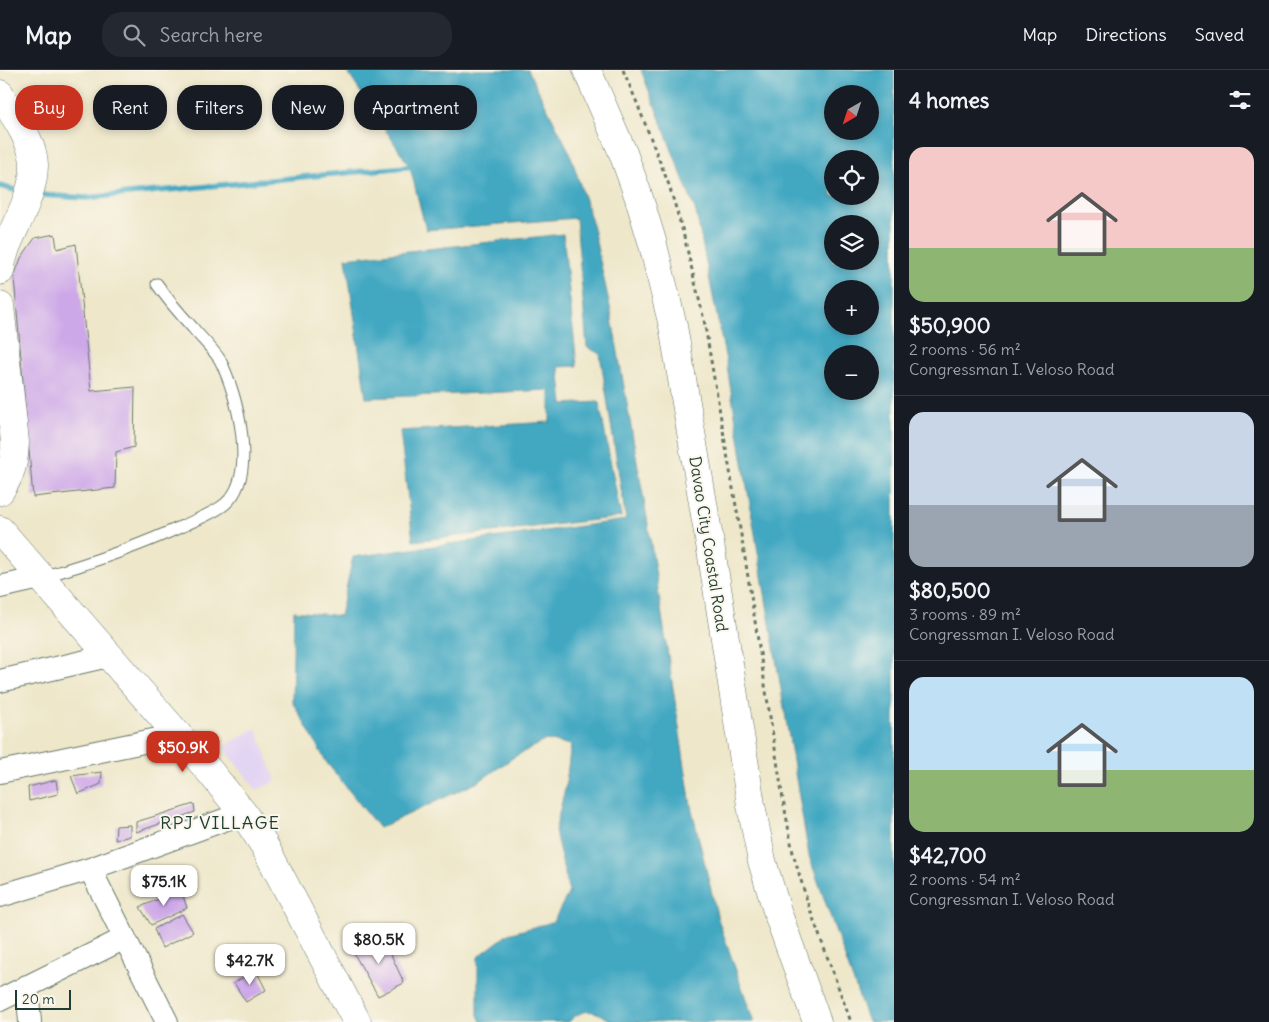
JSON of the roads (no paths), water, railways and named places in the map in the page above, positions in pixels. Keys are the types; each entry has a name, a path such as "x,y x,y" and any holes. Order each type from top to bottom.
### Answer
{"main road":[{"name":"Davao City Coastal Road","path":"587,70 623,153 638,195 652,241 673,326 762,861 778,914 817,1022"},
{"path":"0,94 28,143 34,165 24,207 8,240 2,257 0,271"},
{"path":"0,306 15,442 14,464 9,477 0,491"},
{"path":"0,530 243,813 282,878 357,1022"}],"street":[{"path":"0,587 40,578"},
{"path":"0,681 108,656"},
{"path":"0,772 177,735"},
{"path":"0,896 90,869 243,813"},
{"path":"90,869 167,1022"},
{"path":"0,1000 125,938"},
{"path":"27,986 30,1022"}],"lane":[{"path":"40,578 119,553 178,528 226,504 238,487 242,466 242,432 239,413 222,366 157,284"}],"water":[{"path":"346,70 528,70 570,153 591,219 610,307 647,518 691,806 718,919 754,1022 612,1022 601,1015 585,1012 574,1017 569,1022 481,1022 478,1015 478,957 508,934 553,922 569,892 555,831 565,789 571,745 546,740 514,757 478,782 379,828 327,763 292,701 294,611 340,616 353,557 626,520 600,354 587,347 576,218 426,230 410,167 386,130 477,130 477,85 356,85"},
{"path":"641,70 894,70 894,1022 868,1022 809,856 726,361 696,212"},
{"path":"563,234 577,366 559,367 563,404 599,402 621,517 413,541 400,431 550,422 550,390 366,398 346,258"}],"waterway":[{"path":"42,195 86,198 416,166"},
{"path":"0,186 18,191"}],"district":[{"name":"RPJ VILLAGE","path":"220,823"}]}
